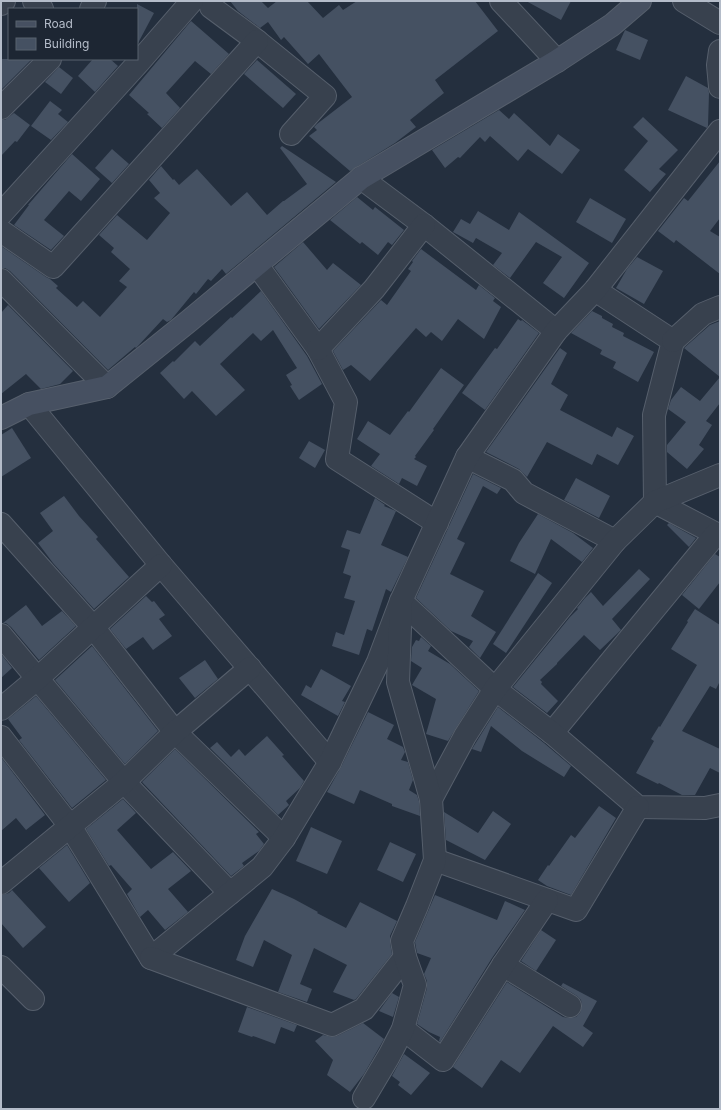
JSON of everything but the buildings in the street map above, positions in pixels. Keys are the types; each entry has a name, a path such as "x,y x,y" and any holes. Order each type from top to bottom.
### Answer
{"main road":[{"path":"1,418 29,404 107,387 361,178 557,61 612,25 640,1"}],"street":[{"path":"1,4 4,1"},
{"path":"501,1 557,61"},
{"path":"684,1 720,23"},
{"path":"1,214 138,60 206,2 325,96 290,134"},
{"path":"1,231 54,268 257,41"},
{"path":"720,51 718,65 720,87"},
{"path":"1,108 49,60"},
{"path":"151,958 262,867 284,838 330,762 378,662 401,601 467,457 556,331 594,290 720,131"},
{"path":"361,178 424,225 556,331"},
{"path":"318,349 374,289 424,225"},
{"path":"257,265 318,349 346,402 337,459 437,523"},
{"path":"1,280 107,387"},
{"path":"594,290 673,341"},
{"path":"655,502 654,415 673,341 703,314 720,307"},
{"path":"29,404 161,565 330,762"},
{"path":"467,457 513,480 524,493 615,541"},
{"path":"431,799 465,736 495,689 615,541 655,502 720,475"},
{"path":"552,732 718,535 655,502"},
{"path":"1,524 93,627 175,732 284,838"},
{"path":"1,709 38,678 161,565"},
{"path":"401,601 495,689 552,732 638,807 705,808 720,805"},
{"path":"364,1098 403,1029 415,985 405,957 402,941 435,860 431,799 398,682 401,601"},
{"path":"1,635 124,782 230,893"},
{"path":"3,876 70,826 124,782 175,732 250,668"},
{"path":"1,737 70,826 151,958 332,1025 364,1009 405,957"},
{"path":"435,860 576,910 638,807"},
{"path":"403,1029 443,1060 503,965 548,900"},
{"path":"503,965 570,1006"},
{"path":"1,967 33,999"}]}
